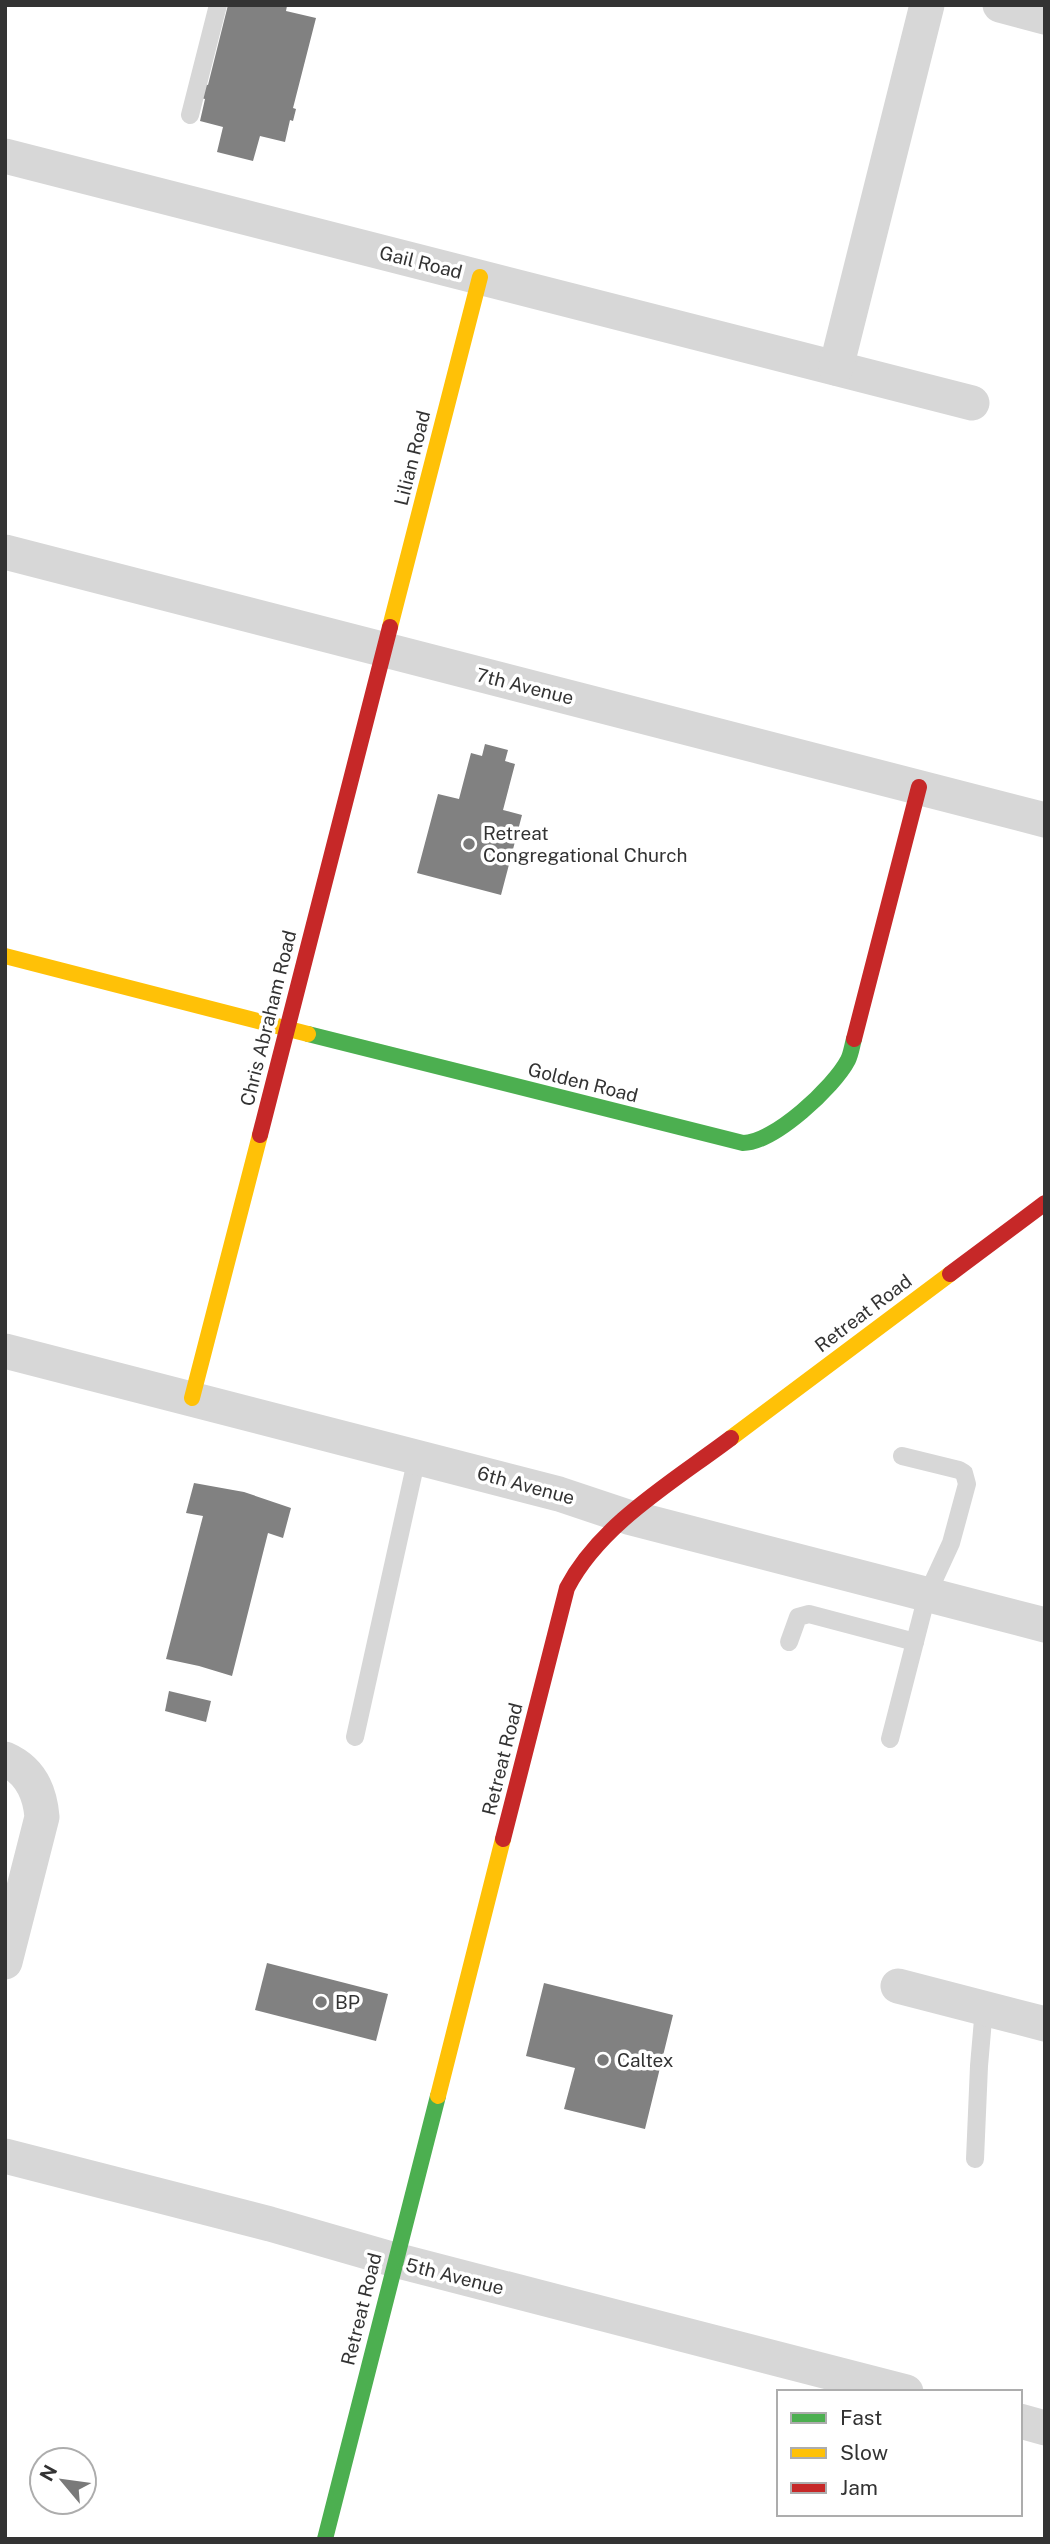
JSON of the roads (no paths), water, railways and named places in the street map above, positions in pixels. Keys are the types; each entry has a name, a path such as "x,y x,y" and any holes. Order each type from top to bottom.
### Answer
{"street":[{"path":"836,368 927,5"},
{"path":"1000,5 1045,17"},
{"name":"Gail Road","path":"5,156 972,403"},
{"name":"Lilian Road","path":"385,649 480,276"},
{"name":"7th Avenue","path":"5,552 1045,820"},
{"name":"Chris Abraham Road","path":"192,1398 385,649"},
{"name":"Golden Road","path":"5,956 733,1142 758,1142 770,1137 834,1080 849,1058 919,787"},
{"name":"Retreat Road","path":"325,2539 567,1588 577,1567 590,1549 628,1517 1045,1203"},
{"name":"6th Avenue","path":"5,1351 586,1501 628,1517 1045,1625"},
{"path":"5,1759 24,1771 35,1786 41,1817 5,1962"},
{"path":"898,1986 1045,2024"},
{"name":"5th Avenue","path":"5,2156 898,2390"},
{"path":"1022,2422 1045,2428"}],"lane":[{"path":"190,115 218,5"},
{"path":"890,1739 927,1595 951,1543 967,1478 959,1470 902,1456"},
{"path":"355,1737 417,1457"},
{"path":"789,1642 798,1617 809,1614 915,1642"},
{"path":"975,2159 984,2008"}],"place":[{"name":"Retreat Congregational Church","path":"469,844"},
{"name":"BP","path":"321,2002"},
{"name":"Caltex","path":"603,2060"}]}
